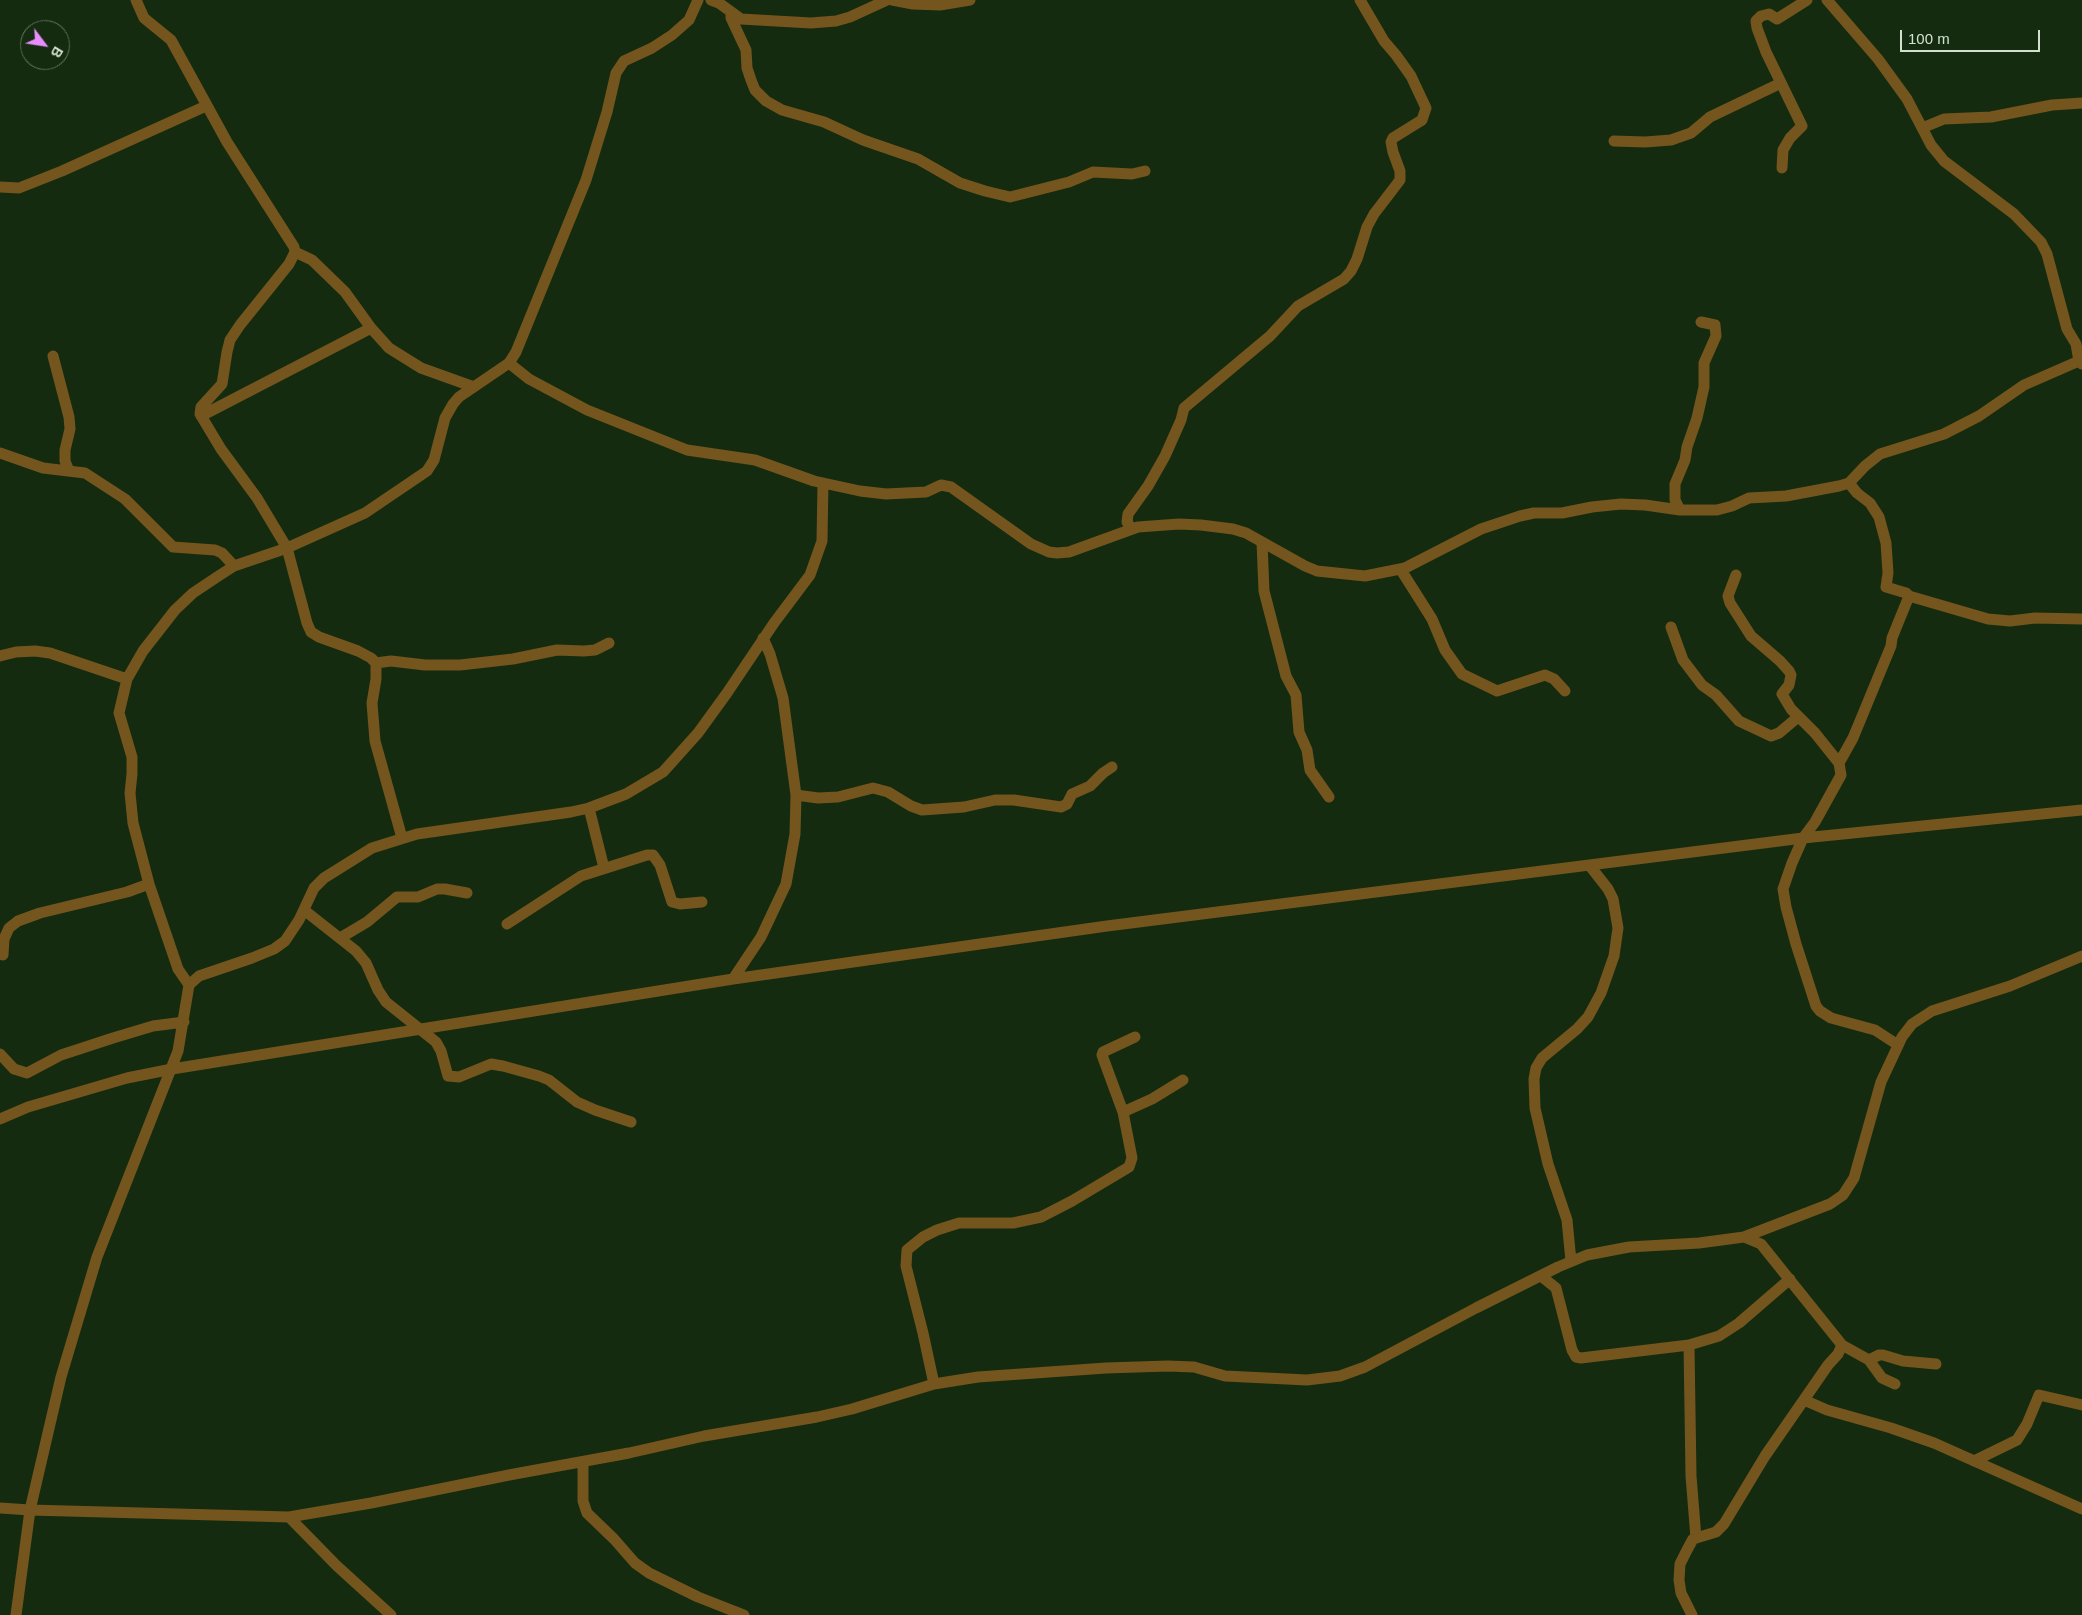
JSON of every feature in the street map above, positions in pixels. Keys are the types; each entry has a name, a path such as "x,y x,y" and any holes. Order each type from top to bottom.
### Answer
{"street":[{"path":"136,0 144,18 171,40 227,142 290,238 295,252 290,264 234,334 227,352 222,384 201,407 200,411 201,416 221,449 257,498 287,548 311,632 319,637 358,651 376,663 376,679 372,703 375,741 402,838"},
{"path":"189,985 178,969 149,884 133,823 130,793 132,757 120,713 127,679 143,651 175,610 193,594 234,566 287,548 365,513 426,472 434,460 449,411 459,397 509,364 516,352 586,180 607,112 616,73 624,61 652,48 672,35 689,20 697,4 709,0 719,3 741,19 822,22 850,17 887,0"},
{"path":"892,0 913,4 940,5 970,0"},
{"path":"1132,529 1126,518 1148,486 1165,456 1180,423 1184,408 1270,336 1298,306 1344,279 1351,271 1357,259 1367,227 1374,214 1400,180 1400,171 1391,142 1393,138 1422,120 1426,108 1411,76 1384,41 1360,0"},
{"path":"1782,168 1783,150 1790,138 1802,126 1781,83 1757,28 1756,21 1761,16 1769,14 1777,19 1806,0"},
{"path":"509,364 529,378 587,410 687,450 755,460 823,483 886,494 926,492 941,485 951,487 1031,544 1057,553 1077,550 1132,529 1174,524 1201,525 1233,529 1317,571 1365,576 1401,570 1481,530 1534,513 1562,513 1621,504 1645,504 1680,510 1725,508 1750,498 1798,494 1849,483 1880,454 1950,431 1979,416 2024,385 2080,362 2079,343 2067,329 2047,254 2041,242 2014,214 1944,161 1924,133 1907,99 1878,59 1827,0"},
{"path":"731,12 731,18 746,50 747,68 751,80 755,90 766,101 782,110 824,122 863,140 918,159 960,183 985,192 1010,197 1069,182 1093,172 1132,174 1144,171"},
{"path":"1614,141 1646,142 1671,140 1691,133 1710,117 1781,83"},
{"path":"1924,133 1944,119 1991,117 2052,105 2082,103"},
{"path":"0,187 19,188 62,172 206,106"},
{"path":"295,252 312,260 323,269 345,292 371,328 389,348 421,368 474,387"},
{"path":"1680,510 1675,500 1675,484 1685,460 1697,418 1704,387 1704,363 1716,336 1716,325 1701,322"},
{"path":"201,416 371,328"},
{"path":"53,356 69,417 70,429 65,450 65,461 68,471"},
{"path":"0,453 43,468 84,473 125,499 172,547 214,550 222,553 234,566"},
{"path":"16,1615 30,1510 61,1377 94,1264 172,1069 181,1041 189,985 199,976 252,958 274,949 285,941 304,910 314,888 324,878 372,848 402,838 589,808 626,794 663,772 698,733 763,638 810,575 819,555 824,526 823,483"},
{"path":"1849,483 1870,503 1880,517 1886,543 1888,573 1886,587 1906,592 1909,596 1988,619 2010,621 2035,618 2082,619"},
{"path":"1262,542 1264,591 1286,676 1296,694 1299,732 1307,750 1310,770 1329,797"},
{"path":"1401,570 1432,619 1446,650 1462,674 1498,690 1545,675 1554,679 1565,691"},
{"path":"1736,575 1728,596 1730,603 1751,636 1780,660 1789,671 1791,675 1789,685 1782,694 1791,709 1815,733 1840,763"},
{"path":"1898,1044 1875,1030 1831,1018 1816,1006 1791,928 1783,889 1803,838 1841,774 1840,763 1853,738 1891,646 1892,638 1909,596"},
{"path":"1671,627 1683,660 1702,685 1716,695 1740,721 1771,736 1778,733 1798,717"},
{"path":"733,979 762,937 786,884 795,834 796,796 783,698 770,654 763,638"},
{"path":"376,663 391,661 425,665 460,665 513,659 556,650 595,650 609,643"},
{"path":"0,656 16,652 36,651 50,653 127,679"},
{"path":"796,796 838,797 873,788 888,792 911,806 922,810 964,807 995,800 1014,800 1061,807 1067,804 1072,794 1090,786 1102,773 1112,767"},
{"path":"589,808 604,868"},
{"path":"0,1120 28,1108 127,1078 172,1069 733,979 1031,936 1803,838 2082,810"},
{"path":"507,924 575,879 647,854 653,855 660,865 672,902 680,904 702,902"},
{"path":"1571,1261 1567,1220 1548,1164 1536,1108 1534,1080 1536,1068 1542,1058 1577,1029 1588,1017 1601,993 1614,956 1618,928 1613,900 1608,889 1590,866"},
{"path":"3,955 4,939 10,928 18,921 127,892 149,884"},
{"path":"340,938 367,922 398,897 418,897 445,889 467,893"},
{"path":"304,910 356,950 366,963 378,990 386,1002 436,1042 441,1051 448,1076 459,1077 491,1064 503,1066 540,1076 549,1080 578,1102 631,1122"},
{"path":"0,1508 289,1517 583,1462 704,1436 817,1417 852,1409 934,1384 978,1377 1106,1368 1168,1366 1194,1367 1225,1376 1308,1380 1329,1379 1365,1367 1407,1343 1571,1261 1594,1252 1629,1247 1744,1238 1824,1207 1844,1195 1849,1188 1857,1169 1881,1082 1898,1044 1912,1024 1932,1012 2010,986 2082,956"},
{"path":"0,1054 14,1070 27,1073 61,1055 113,1038 153,1026 184,1022"},
{"path":"934,1384 906,1266 907,1250 930,1233 959,1223 1013,1223 1041,1217 1091,1190 1128,1167 1132,1158 1123,1112 1102,1056 1103,1052 1135,1037"},
{"path":"1123,1112 1152,1099 1183,1080"},
{"path":"1744,1238 1761,1244 1842,1345 1869,1360 1882,1378 1895,1384"},
{"path":"1541,1276 1556,1288 1572,1350 1576,1357 1590,1358 1688,1345 1719,1336 1731,1329 1790,1279"},
{"path":"1688,1345 1691,1476 1696,1538"},
{"path":"1692,1615 1681,1593 1679,1580 1683,1557 1691,1542 1696,1538 1716,1532 1724,1524 1765,1456 1828,1365 1838,1354 1842,1345"},
{"path":"1869,1360 1879,1355 1884,1355 1903,1361 1936,1364"},
{"path":"1974,1461 2017,1440 2027,1424 2039,1395 2082,1405"},
{"path":"1804,1400 1827,1410 1907,1433 2082,1509"},
{"path":"583,1462 583,1501 587,1513 635,1563 649,1573 744,1615"},
{"path":"289,1517 337,1566 391,1615"}]}
